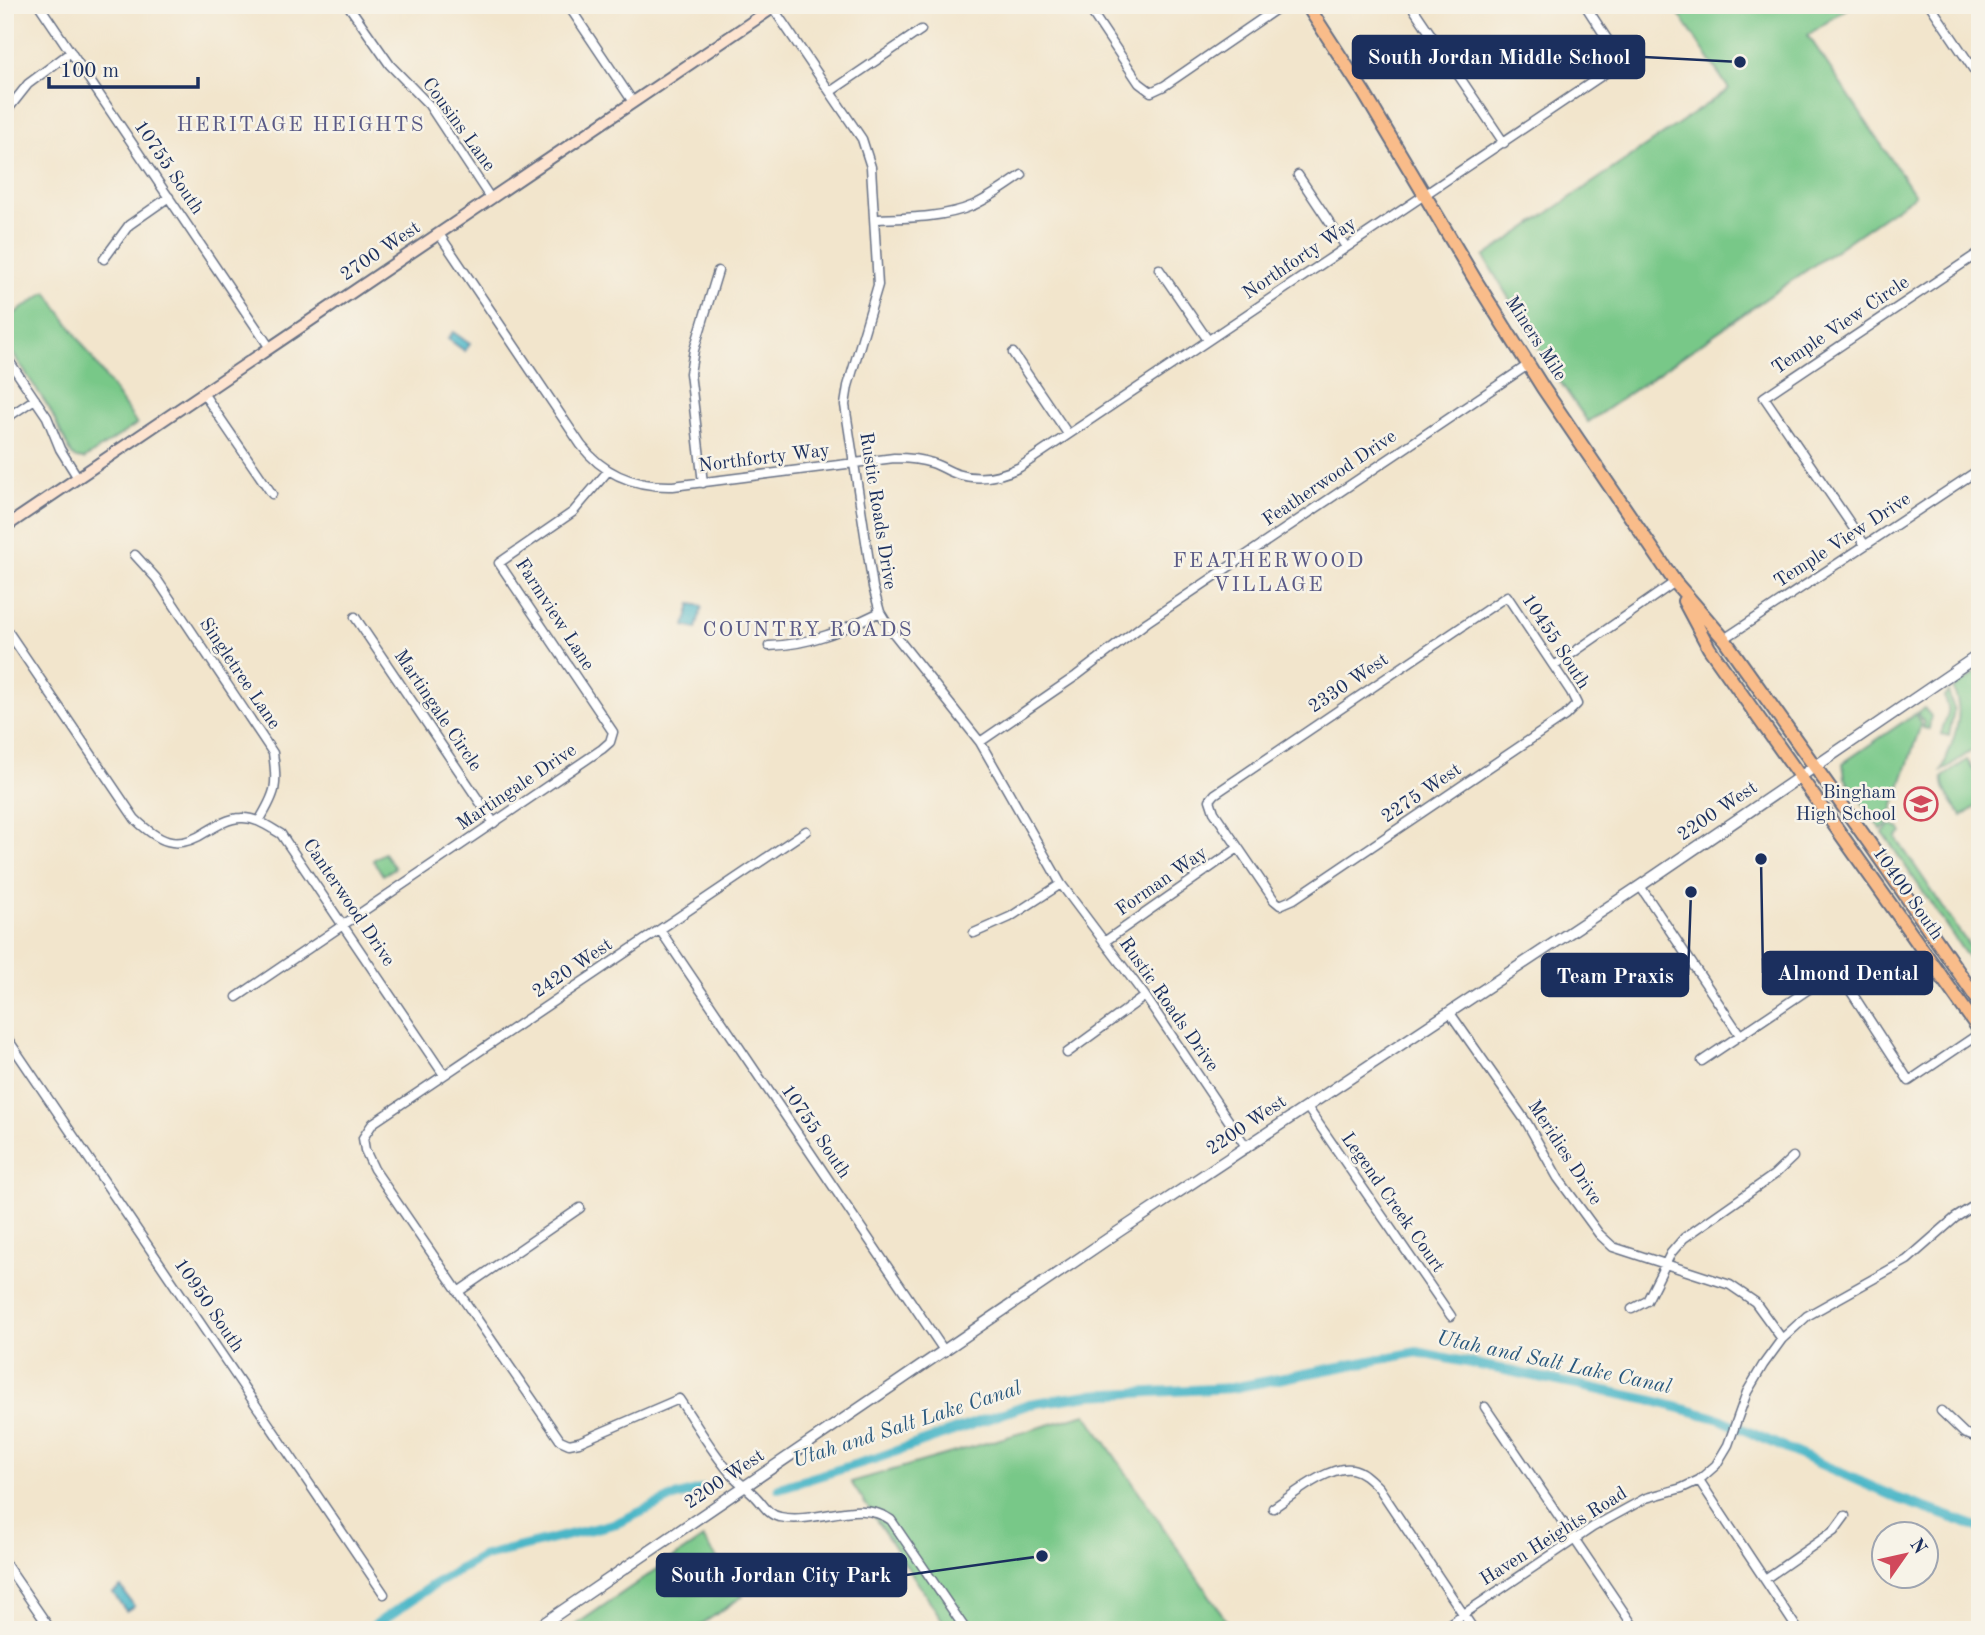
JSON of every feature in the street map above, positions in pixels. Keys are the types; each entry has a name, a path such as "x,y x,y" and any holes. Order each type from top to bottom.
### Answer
{"main road":[{"name":"Miners Mile","path":"1307,5 1364,93 1528,365 1675,583 1724,639 1752,678"},
{"name":"2700 West","path":"5,527 775,7"},
{"name":"10400 South","path":"1675,583 1709,648 1980,1032"},
{"name":"10400 South","path":"1752,678 1980,1003"}],"street":[{"name":"10755 South","path":"39,5 270,348"},
{"name":"Cousins Lane","path":"348,5 390,65 429,105 491,199"},
{"path":"568,5 634,102"},
{"path":"1087,5 1139,83 1151,92 1164,86 1282,5"},
{"path":"1411,5 1504,142"},
{"name":"Northforty Way","path":"439,234 581,445 608,471 639,484 656,486 703,483 894,458 913,458 974,478 1006,474 1622,62 1585,5"},
{"path":"1930,5 1980,79"},
{"name":"Rustic Roads Drive","path":"775,7 866,148 871,167 878,285 848,386 845,405 873,587 880,612 891,630 980,742 1061,884 1145,996 1247,1148"},
{"path":"830,92 921,30"},
{"path":"5,113 28,85 71,52"},
{"path":"875,219 954,211 987,198 1022,175"},
{"path":"1298,175 1346,247"},
{"path":"104,259 129,225 169,197"},
{"name":"Temple View Circle","path":"1864,545 1764,397 1980,252"},
{"path":"1159,269 1208,340"},
{"path":"703,483 690,373 694,349 718,271"},
{"path":"1013,353 1068,434"},
{"path":"5,355 50,423 60,449 78,478"},
{"name":"Featherwood Drive","path":"980,742 1076,676 1147,622 1528,365"},
{"path":"204,393 272,494"},
{"path":"5,419 35,399"},
{"name":"Temple View Drive","path":"1724,639 1980,469"},
{"name":"Farmview Lane","path":"608,471 572,512 499,563 613,732"},
{"name":"Singletree Lane","path":"135,555 156,578 273,753 277,778 273,797 259,821"},
{"path":"1554,666 1675,583"},
{"name":"10455 South","path":"1507,596 1577,704"},
{"name":"2330 West","path":"1238,848 1213,813 1210,800 1221,789 1507,596"},
{"path":"769,646 817,640 880,612"},
{"name":"Martingale Circle","path":"355,617 494,823"},
{"path":"5,627 135,819 155,837 174,844 198,837 218,825 241,818 259,821"},
{"name":"2200 West","path":"534,1630 1118,1232 1640,886 1980,654"},
{"name":"2275 West","path":"1238,848 1268,895 1280,905 1294,899 1543,732 1577,704"},
{"name":"Martingale Drive","path":"237,997 602,749 610,742 613,732"},
{"name":"Canterwood Drive","path":"259,821 281,834 444,1075"},
{"name":"2420 West","path":"458,1292 374,1169 365,1150 363,1138 373,1123 806,831"},
{"name":"Forman Way","path":"1104,942 1238,848"},
{"path":"974,933 1010,917 1061,884"},
{"path":"1640,886 1740,1035"},
{"name":"10755 South","path":"660,930 945,1352"},
{"path":"1702,1061 1837,970 1909,1081 1980,1032"},
{"path":"1067,1053 1145,996"},
{"name":"Meridies Drive","path":"1450,1013 1527,1123 1558,1178 1599,1234 1613,1247 1730,1285 1755,1302 1782,1339"},
{"name":"10950 South","path":"5,1035 384,1594"},
{"name":"Legend Creek Court","path":"1307,1107 1451,1316"},
{"path":"1632,1309 1647,1301 1671,1253 1685,1238 1774,1175 1793,1157"},
{"name":"Haven Heights Road","path":"1440,1630 1574,1539 1646,1498 1682,1488 1699,1480 1716,1465 1734,1430 1747,1392 1782,1339 1807,1316 1907,1260 1955,1218 1980,1202"},
{"path":"580,1208 458,1292 560,1440 569,1444 579,1442 679,1399 733,1476 765,1510 779,1517 797,1518 864,1510 880,1512 891,1520 966,1630"},
{"path":"1485,1407 1636,1630"},
{"path":"1941,1411 1964,1433 1980,1438"},
{"path":"1273,1508 1326,1474 1352,1469 1366,1475 1379,1488 1474,1630"},
{"path":"1699,1480 1798,1630"},
{"path":"1765,1579 1834,1531 1845,1516"},
{"path":"5,1563 51,1630"},
{"path":"1964,1630 1980,1624"}],"green space":[{"path":"1673,5 1852,5 1808,35 1915,195 1588,422 1552,370 1484,257 1729,89"},
{"path":"47,292 137,424 84,459 72,455 49,408 5,342 5,320"},
{"path":"1980,670 1980,745 1942,771 1958,720 1957,699 1953,689"},
{"path":"1948,692 1954,709 1949,736 1941,734 1948,707 1944,697"},
{"path":"1924,708 1931,716 1929,729 1923,728 1924,723 1917,713"},
{"path":"1915,714 1921,724 1887,826 1881,830 1845,778 1843,763"},
{"path":"1967,760 1980,779 1980,804 1962,816 1946,792 1943,777"},
{"path":"1891,825 1900,829 1902,833 1896,838 1976,956 1980,954 1980,959 1971,962 1883,833"},
{"path":"384,853 395,868 383,875 373,860"},
{"path":"1086,1414 1233,1630 949,1630 851,1482"},
{"path":"703,1538 743,1596 693,1630 568,1630"}],"water":[{"path":"453,332 470,344 465,351 448,339"},
{"path":"691,604 702,606 696,629 685,626"},
{"path":"121,1587 134,1606 126,1611 113,1593"}],"waterway":[{"path":"5,8 13,5"},
{"name":"Utah and Salt Lake Canal","path":"779,1488 877,1458 1029,1404 1089,1395 1232,1388 1417,1352 1654,1401 1720,1419 1897,1498 1980,1528"},
{"name":"Utah and Salt Lake Canal","path":"368,1630 433,1585 481,1557 617,1523 671,1498 703,1489"}],"place":[{"name":"South Jordan Middle School","path":"1740,62"},
{"name":"Bingham High School","path":"1921,804"},
{"name":"Almond Dental","path":"1761,859"},
{"name":"Team Praxis","path":"1691,892"},
{"name":"South Jordan City Park","path":"1042,1556"}],"district":[{"name":"HERITAGE HEIGHTS","path":"301,125"},
{"name":"FEATHERWOOD VILLAGE","path":"1269,573"},
{"name":"COUNTRY ROADS","path":"808,630"}]}
